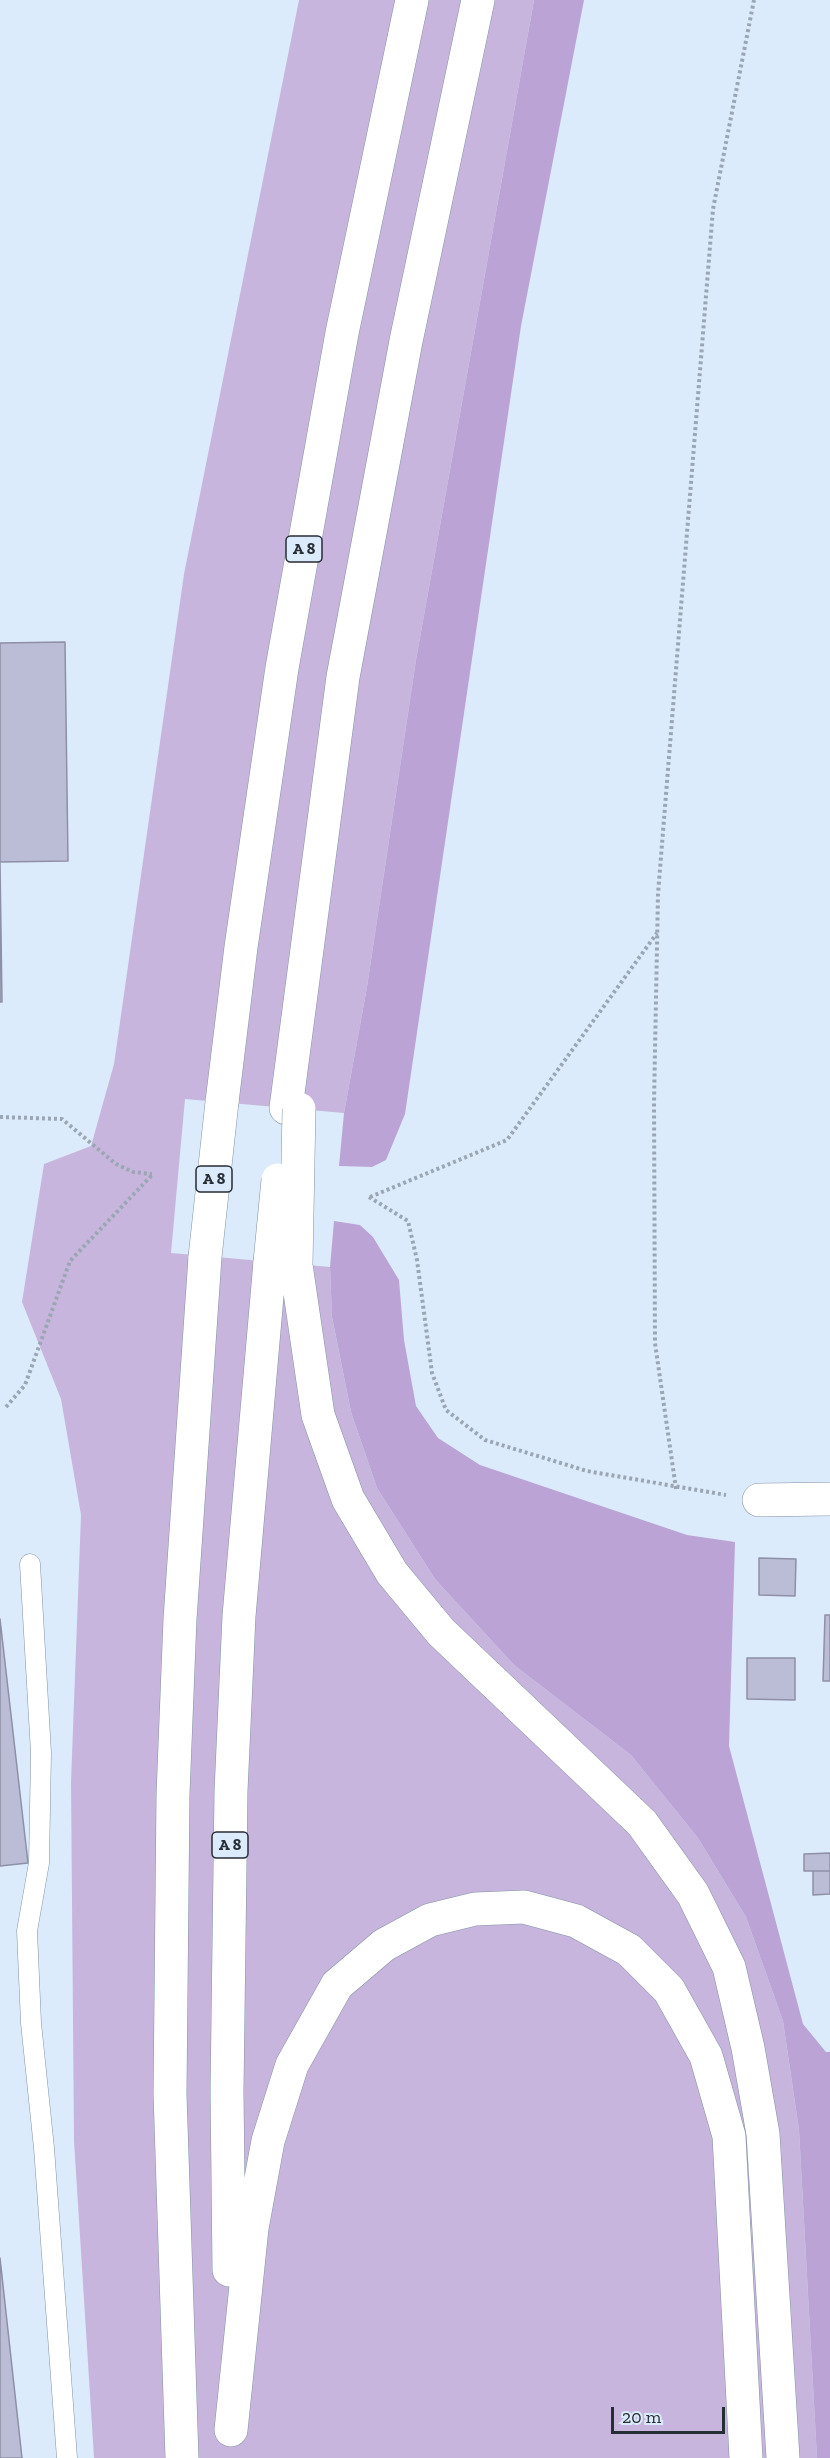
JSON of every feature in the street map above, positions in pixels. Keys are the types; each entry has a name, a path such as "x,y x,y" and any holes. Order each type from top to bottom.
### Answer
{"main road":[{"name":"A 8","path":"182,2458 170,2094 173,1794 180,1619 205,1257 241,947 282,668 342,333 412,0"},
{"name":"A 8","path":"233,2444 227,2091 231,1791 239,1616 283,1263 306,945 343,677 406,340 478,0"},
{"path":"283,1263 318,1415 348,1499 392,1573 441,1632 642,1823 693,1894 729,1967 748,2048 763,2134 783,2458"},
{"path":"759,1500 830,1499"},
{"path":"233,2444 252,2228 268,2140 298,2055 337,1985 384,1945 430,1920 475,1909 524,1907 576,1921 629,1950 669,1990 705,2056 729,2136 746,2458"}],"lane":[{"path":"30,1564 41,1753 39,1863 27,1931 30,2023 44,2148 67,2458"}],"path":[{"path":"676,1489 655,1343 654,1103 660,870 713,209 754,0"},
{"path":"657,932 507,1140 369,1197 408,1221 417,1260 432,1373 446,1410 485,1440 587,1471 676,1489 759,1500"},
{"path":"0,1117 62,1119 116,1164 133,1172 153,1174 70,1261 25,1385 6,1407"}],"shaded area":[{"path":"299,0 534,0 416,660 367,987 344,1113 185,1099 171,1253 330,1267 332,1317 351,1412 377,1488 435,1579 514,1665 631,1755 698,1838 746,1917 783,2021 799,2130 817,2458 94,2458 74,2141 71,1782 81,1515 61,1399 22,1302 44,1164 91,1146 114,1064 184,574"},
{"path":"534,0 584,0 521,326 405,1114 386,1160 372,1167 339,1166 344,1113 367,987 416,660"},
{"path":"334,1221 360,1225 373,1237 399,1280 404,1340 416,1406 438,1438 480,1465 687,1535 735,1542 729,1746 803,2024 826,2052 830,2052 830,2458 817,2458 799,2130 783,2021 746,1917 698,1838 631,1755 514,1665 435,1579 377,1488 351,1412 332,1317 330,1267"}],"building":[{"path":"65,642 68,861 0,862 0,643"},
{"path":"0,863 2,1002 0,1002"},
{"path":"759,1558 796,1559 795,1596 759,1595"},
{"path":"825,1615 830,1615 830,1681 823,1681"},
{"path":"0,1619 28,1863 0,1866"},
{"path":"747,1658 795,1658 795,1700 747,1699"},
{"path":"830,1853 830,1871 804,1871 804,1854"},
{"path":"813,1871 830,1871 830,1894 813,1895"},
{"path":"0,2258 22,2458 0,2458"}]}
